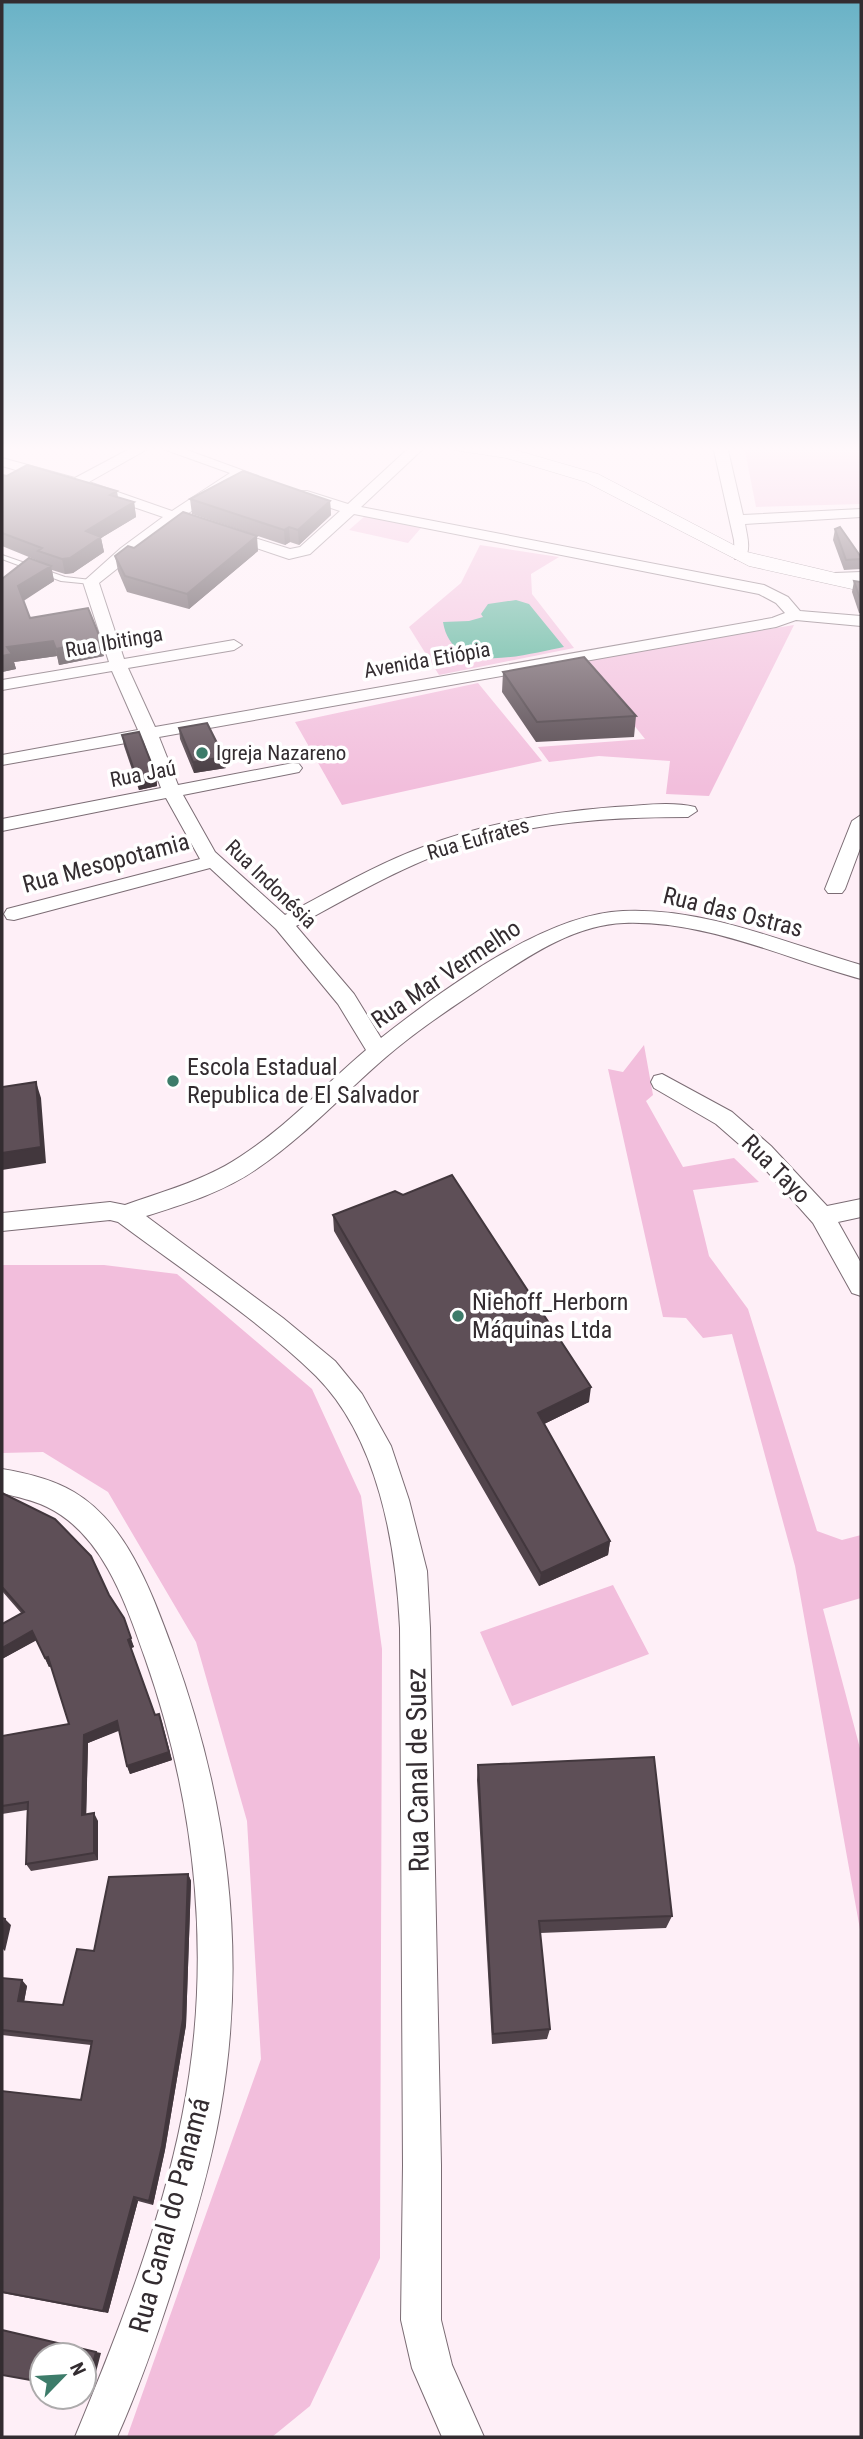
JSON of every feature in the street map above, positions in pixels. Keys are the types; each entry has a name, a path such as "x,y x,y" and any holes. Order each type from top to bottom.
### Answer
{"street":[{"path":"91,582 115,560"},
{"path":"609,560 764,590 782,600 795,615"},
{"path":"748,560 764,590"},
{"path":"752,560 861,585"},
{"path":"834,578 861,577"},
{"name":"Rua Indonésia","path":"91,582 118,665 171,791 212,863 283,924 346,999 379,1051"},
{"name":"Avenida Etiópia","path":"2,760 763,624 795,615 861,621"},
{"name":"Rua Ibitinga","path":"2,685 234,645"},
{"name":"Rua Jaú","path":"2,825 293,768"},
{"name":"Rua Eufrates","path":"283,924 409,860 452,843 531,823 587,813 688,811"},
{"path":"835,889 855,861 861,821"},
{"name":"Rua Mesopotamia","path":"14,914 212,863"},
{"name":"Rua das Ostras","path":"591,922 622,917 659,918 730,933 861,972"},
{"name":"Rua Mar Vermelho","path":"2,1223 110,1211 125,1214 198,1189 248,1164 297,1126 379,1051 429,1013 510,958 560,933 591,922"},
{"name":"Rua Tayo","path":"662,1082 724,1118 763,1152 822,1216 861,1286"},
{"path":"822,1216 861,1208"},
{"name":"Rua Canal de Suez","path":"125,1214 274,1325 326,1369 352,1402 377,1446 395,1500 412,1571 415,1628 422,2165 421,2320 432,2368 463,2437"},
{"name":"Rua Canal do Panamá","path":"2,1481 27,1487 70,1504 102,1535 128,1578 168,1680 191,1763 210,1855 214,2006 201,2114 160,2267 119,2390 96,2437"}],"lane":[{"path":"9,560 76,582 91,582"},
{"path":"19,574 28,567"}],"shaded area":[{"path":"473,560 554,560 531,574 532,594 574,648 439,675 409,627 461,583"},
{"path":"516,600 529,604 564,647 493,658 460,651 449,639 443,622 469,621 483,617 481,614 488,604"},
{"path":"794,625 709,796 666,794 670,761 599,756 549,762 538,747 645,739 582,660"},
{"path":"478,683 542,761 342,805 295,722"},
{"path":"644,1045 653,1095 646,1101 683,1167 734,1158 759,1182 693,1190 709,1256 748,1309 817,1531 842,1540 861,1535 861,1598 823,1609 861,1752 861,1935 795,1566 732,1334 703,1338 686,1318 663,1317 608,1069 623,1072"},
{"path":"2,1265 104,1265 177,1274 312,1389 361,1496 382,1649 380,2258 310,2406 272,2437 127,2437 261,2059 247,1821 196,1642 108,1492 43,1452 2,1453"},
{"path":"613,1585 649,1654 512,1706 480,1632"}],"building":[{"path":"27,560 51,566 18,586 30,618 88,608 101,640 56,649 53,641 7,647 12,654 2,656 2,579"},
{"path":"117,560 228,560 187,594 125,576"},
{"path":"854,581 861,582 861,601"},
{"path":"584,657 636,716 537,722 503,672"},
{"name":"Igreja Nazareno","path":"207,723 224,757 193,762 179,728"},
{"path":"139,732 156,775 137,779 122,735"},
{"path":"36,1082 41,1147 2,1153 2,1087"},
{"name":"Niehoff_Herborn Máquinas Ltda","path":"452,1175 591,1387 538,1413 610,1541 541,1573 333,1215 395,1191 403,1195"},
{"path":"2,1493 55,1519 91,1556 109,1595 124,1618 131,1638 128,1640 155,1715 159,1714 169,1752 127,1766 117,1721 84,1735 82,1815 94,1813 94,1853 26,1864 28,1802 2,1806 2,1736 69,1724 48,1657 45,1658 32,1631 2,1648 2,1624 24,1612 2,1587"},
{"path":"654,1757 672,1916 539,1921 550,2029 493,2034 478,1765"},
{"path":"188,1874 183,2019 162,2146 149,2201 134,2197 103,2311 2,2292 2,2091 81,2100 92,2041 2,2030 2,1978 22,1980 18,2001 63,2005 77,1949 94,1951 109,1877"},
{"path":"2,2330 49,2341 28,2341 28,2380 2,2375"}],"place":[{"name":"Igreja Nazareno","path":"202,753"},
{"name":"Escola Estadual Republica de El Salvador","path":"173,1081"},
{"name":"Niehoff_Herborn Máquinas Ltda","path":"458,1316"}]}
